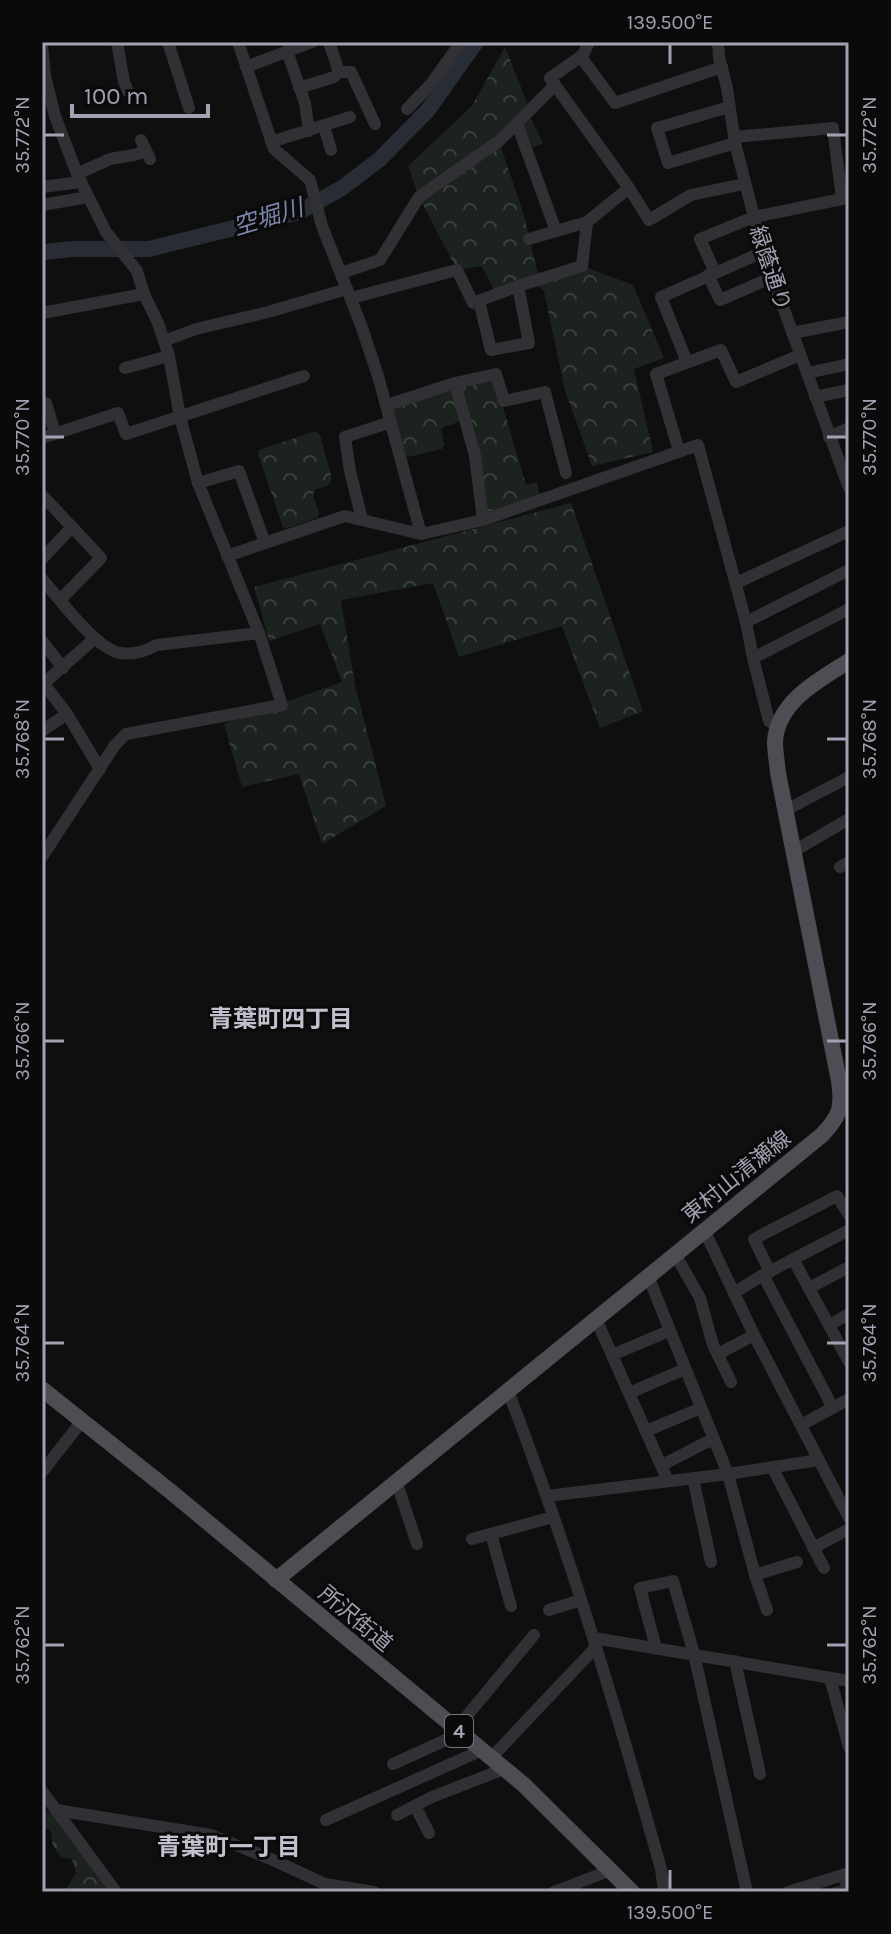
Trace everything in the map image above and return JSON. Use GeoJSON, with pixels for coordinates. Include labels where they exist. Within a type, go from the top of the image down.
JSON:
{"type":"FeatureCollection","features":[{"type":"Feature","properties":{"kind":"main road"},"geometry":{"type":"LineString","coordinates":[[778,727],[786,710],[800,694],[849,661]]}},
{"type":"Feature","properties":{"kind":"main road","name":"東村山清瀬線"},"geometry":{"type":"LineString","coordinates":[[276,1580],[833,1123],[845,1097],[776,755],[778,727]]}},
{"type":"Feature","properties":{"kind":"main road","name":"所沢街道"},"geometry":{"type":"LineString","coordinates":[[42,1389],[170,1491],[524,1785],[632,1892]]}},
{"type":"Feature","properties":{"kind":"street"},"geometry":{"type":"LineString","coordinates":[[117,42],[128,91]]}},
{"type":"Feature","properties":{"kind":"street"},"geometry":{"type":"LineString","coordinates":[[168,42],[189,108]]}},
{"type":"Feature","properties":{"kind":"street"},"geometry":{"type":"LineString","coordinates":[[238,42],[274,149],[310,180],[322,226],[349,293],[387,405],[421,534]]}},
{"type":"Feature","properties":{"kind":"street"},"geometry":{"type":"LineString","coordinates":[[246,67],[312,42]]}},
{"type":"Feature","properties":{"kind":"street"},"geometry":{"type":"LineString","coordinates":[[329,42],[339,72],[351,72],[375,124]]}},
{"type":"Feature","properties":{"kind":"street"},"geometry":{"type":"LineString","coordinates":[[407,109],[431,84],[461,42]]}},
{"type":"Feature","properties":{"kind":"street"},"geometry":{"type":"LineString","coordinates":[[589,42],[581,57],[550,78],[649,220],[691,195],[744,184]]}},
{"type":"Feature","properties":{"kind":"street","name":"緑蔭通り"},"geometry":{"type":"LineString","coordinates":[[718,42],[734,140],[763,252],[829,437],[848,480]]}},
{"type":"Feature","properties":{"kind":"street"},"geometry":{"type":"LineString","coordinates":[[42,44],[44,76],[55,116],[79,178],[106,232],[137,271],[158,323],[169,356],[180,417],[198,483],[259,633],[282,705],[126,734],[115,745],[42,857]]}},
{"type":"Feature","properties":{"kind":"street"},"geometry":{"type":"LineString","coordinates":[[287,51],[305,103],[309,131]]}},
{"type":"Feature","properties":{"kind":"street"},"geometry":{"type":"LineString","coordinates":[[581,57],[615,103],[722,67]]}},
{"type":"Feature","properties":{"kind":"street"},"geometry":{"type":"LineString","coordinates":[[299,88],[334,77]]}},
{"type":"Feature","properties":{"kind":"street"},"geometry":{"type":"LineString","coordinates":[[341,273],[380,260],[419,197],[499,141],[555,85]]}},
{"type":"Feature","properties":{"kind":"street"},"geometry":{"type":"LineString","coordinates":[[729,107],[657,128],[668,163],[734,140],[833,128],[842,199],[754,217],[700,239],[720,300],[773,277]]}},
{"type":"Feature","properties":{"kind":"street"},"geometry":{"type":"LineString","coordinates":[[271,142],[350,116]]}},
{"type":"Feature","properties":{"kind":"street"},"geometry":{"type":"LineString","coordinates":[[517,124],[556,231]]}},
{"type":"Feature","properties":{"kind":"street"},"geometry":{"type":"LineString","coordinates":[[324,126],[331,150]]}},
{"type":"Feature","properties":{"kind":"street"},"geometry":{"type":"LineString","coordinates":[[42,187],[79,178],[110,159],[146,150]]}},
{"type":"Feature","properties":{"kind":"street"},"geometry":{"type":"LineString","coordinates":[[529,239],[587,222],[629,188]]}},
{"type":"Feature","properties":{"kind":"street"},"geometry":{"type":"LineString","coordinates":[[42,205],[88,197]]}},
{"type":"Feature","properties":{"kind":"street"},"geometry":{"type":"LineString","coordinates":[[164,341],[196,329],[457,270],[473,303],[582,266],[587,222]]}},
{"type":"Feature","properties":{"kind":"street"},"geometry":{"type":"LineString","coordinates":[[687,362],[661,297],[763,252]]}},
{"type":"Feature","properties":{"kind":"street"},"geometry":{"type":"LineString","coordinates":[[479,301],[491,350],[529,343],[518,286]]}},
{"type":"Feature","properties":{"kind":"street"},"geometry":{"type":"LineString","coordinates":[[42,313],[144,294]]}},
{"type":"Feature","properties":{"kind":"street"},"geometry":{"type":"LineString","coordinates":[[792,333],[849,322]]}},
{"type":"Feature","properties":{"kind":"street"},"geometry":{"type":"LineString","coordinates":[[679,451],[656,374],[721,350],[736,382],[800,355]]}},
{"type":"Feature","properties":{"kind":"street"},"geometry":{"type":"LineString","coordinates":[[125,368],[169,356]]}},
{"type":"Feature","properties":{"kind":"street"},"geometry":{"type":"LineString","coordinates":[[807,373],[849,364]]}},
{"type":"Feature","properties":{"kind":"street"},"geometry":{"type":"LineString","coordinates":[[387,405],[455,383],[496,374],[504,401],[545,392],[566,473]]}},
{"type":"Feature","properties":{"kind":"street"},"geometry":{"type":"LineString","coordinates":[[42,438],[118,413],[126,434],[304,376]]}},
{"type":"Feature","properties":{"kind":"street"},"geometry":{"type":"LineString","coordinates":[[455,383],[475,456],[483,520]]}},
{"type":"Feature","properties":{"kind":"street"},"geometry":{"type":"LineString","coordinates":[[815,397],[849,390]]}},
{"type":"Feature","properties":{"kind":"street"},"geometry":{"type":"LineString","coordinates":[[46,403],[55,433]]}},
{"type":"Feature","properties":{"kind":"street"},"geometry":{"type":"LineString","coordinates":[[362,519],[345,437],[391,422]]}},
{"type":"Feature","properties":{"kind":"street"},"geometry":{"type":"LineString","coordinates":[[829,437],[849,428]]}},
{"type":"Feature","properties":{"kind":"street"},"geometry":{"type":"LineString","coordinates":[[227,556],[345,516],[421,534],[483,520],[698,445],[736,583],[769,721],[778,727]]}},
{"type":"Feature","properties":{"kind":"street"},"geometry":{"type":"LineString","coordinates":[[198,483],[239,471],[265,543]]}},
{"type":"Feature","properties":{"kind":"street"},"geometry":{"type":"LineString","coordinates":[[43,497],[101,558],[60,600]]}},
{"type":"Feature","properties":{"kind":"street"},"geometry":{"type":"LineString","coordinates":[[42,559],[72,527]]}},
{"type":"Feature","properties":{"kind":"street"},"geometry":{"type":"LineString","coordinates":[[736,583],[849,531]]}},
{"type":"Feature","properties":{"kind":"street"},"geometry":{"type":"LineString","coordinates":[[746,622],[849,570]]}},
{"type":"Feature","properties":{"kind":"street"},"geometry":{"type":"LineString","coordinates":[[42,579],[94,639],[118,653],[145,651],[157,645],[259,633]]}},
{"type":"Feature","properties":{"kind":"street"},"geometry":{"type":"LineString","coordinates":[[753,658],[849,609]]}},
{"type":"Feature","properties":{"kind":"street"},"geometry":{"type":"LineString","coordinates":[[94,639],[43,685],[67,714],[100,769]]}},
{"type":"Feature","properties":{"kind":"street"},"geometry":{"type":"LineString","coordinates":[[42,641],[63,668]]}},
{"type":"Feature","properties":{"kind":"street"},"geometry":{"type":"LineString","coordinates":[[42,731],[67,714]]}},
{"type":"Feature","properties":{"kind":"street"},"geometry":{"type":"LineString","coordinates":[[786,810],[849,777]]}},
{"type":"Feature","properties":{"kind":"street"},"geometry":{"type":"LineString","coordinates":[[794,851],[849,819]]}},
{"type":"Feature","properties":{"kind":"street"},"geometry":{"type":"LineString","coordinates":[[833,1408],[766,1273],[754,1239],[837,1196],[849,1215]]}},
{"type":"Feature","properties":{"kind":"street"},"geometry":{"type":"LineString","coordinates":[[704,1230],[754,1335],[849,1518]]}},
{"type":"Feature","properties":{"kind":"street"},"geometry":{"type":"LineString","coordinates":[[735,1292],[849,1230]]}},
{"type":"Feature","properties":{"kind":"street"},"geometry":{"type":"LineString","coordinates":[[675,1254],[700,1298],[713,1345],[731,1382]]}},
{"type":"Feature","properties":{"kind":"street"},"geometry":{"type":"LineString","coordinates":[[793,1259],[848,1359]]}},
{"type":"Feature","properties":{"kind":"street"},"geometry":{"type":"LineString","coordinates":[[809,1288],[849,1267]]}},
{"type":"Feature","properties":{"kind":"street"},"geometry":{"type":"LineString","coordinates":[[648,1276],[728,1474],[767,1610]]}},
{"type":"Feature","properties":{"kind":"street"},"geometry":{"type":"LineString","coordinates":[[829,1325],[849,1314]]}},
{"type":"Feature","properties":{"kind":"street"},"geometry":{"type":"LineString","coordinates":[[596,1319],[668,1481]]}},
{"type":"Feature","properties":{"kind":"street"},"geometry":{"type":"LineString","coordinates":[[612,1355],[669,1331]]}},
{"type":"Feature","properties":{"kind":"street"},"geometry":{"type":"LineString","coordinates":[[718,1354],[754,1335]]}},
{"type":"Feature","properties":{"kind":"street"},"geometry":{"type":"LineString","coordinates":[[629,1393],[685,1369]]}},
{"type":"Feature","properties":{"kind":"street"},"geometry":{"type":"LineString","coordinates":[[508,1391],[547,1496],[595,1643],[658,1856],[664,1892]]}},
{"type":"Feature","properties":{"kind":"street"},"geometry":{"type":"LineString","coordinates":[[801,1425],[849,1399]]}},
{"type":"Feature","properties":{"kind":"street"},"geometry":{"type":"LineString","coordinates":[[646,1431],[701,1408]]}},
{"type":"Feature","properties":{"kind":"street"},"geometry":{"type":"LineString","coordinates":[[42,1472],[82,1421]]}},
{"type":"Feature","properties":{"kind":"street"},"geometry":{"type":"LineString","coordinates":[[661,1465],[714,1439]]}},
{"type":"Feature","properties":{"kind":"street"},"geometry":{"type":"LineString","coordinates":[[547,1496],[819,1460]]}},
{"type":"Feature","properties":{"kind":"street"},"geometry":{"type":"LineString","coordinates":[[772,1467],[824,1568]]}},
{"type":"Feature","properties":{"kind":"street"},"geometry":{"type":"LineString","coordinates":[[693,1478],[711,1562]]}},
{"type":"Feature","properties":{"kind":"street"},"geometry":{"type":"LineString","coordinates":[[397,1483],[417,1544]]}},
{"type":"Feature","properties":{"kind":"street"},"geometry":{"type":"LineString","coordinates":[[472,1539],[553,1517]]}},
{"type":"Feature","properties":{"kind":"street"},"geometry":{"type":"LineString","coordinates":[[813,1548],[849,1529]]}},
{"type":"Feature","properties":{"kind":"street"},"geometry":{"type":"LineString","coordinates":[[491,1534],[511,1606]]}},
{"type":"Feature","properties":{"kind":"street"},"geometry":{"type":"LineString","coordinates":[[755,1575],[797,1562]]}},
{"type":"Feature","properties":{"kind":"street"},"geometry":{"type":"LineString","coordinates":[[656,1648],[640,1588],[673,1581],[694,1654],[747,1892]]}},
{"type":"Feature","properties":{"kind":"street"},"geometry":{"type":"LineString","coordinates":[[549,1610],[581,1600]]}},
{"type":"Feature","properties":{"kind":"street"},"geometry":{"type":"LineString","coordinates":[[393,1764],[459,1731],[534,1635]]}},
{"type":"Feature","properties":{"kind":"street"},"geometry":{"type":"LineString","coordinates":[[595,1643],[656,1648],[849,1681]]}},
{"type":"Feature","properties":{"kind":"street"},"geometry":{"type":"LineString","coordinates":[[397,1815],[493,1759],[595,1643]]}},
{"type":"Feature","properties":{"kind":"street"},"geometry":{"type":"LineString","coordinates":[[735,1661],[760,1774]]}},
{"type":"Feature","properties":{"kind":"street"},"geometry":{"type":"LineString","coordinates":[[830,1678],[849,1747]]}},
{"type":"Feature","properties":{"kind":"street"},"geometry":{"type":"LineString","coordinates":[[326,1820],[493,1759]]}},
{"type":"Feature","properties":{"kind":"street"},"geometry":{"type":"LineString","coordinates":[[42,1791],[116,1892]]}},
{"type":"Feature","properties":{"kind":"street"},"geometry":{"type":"LineString","coordinates":[[415,1806],[429,1833]]}},
{"type":"Feature","properties":{"kind":"street"},"geometry":{"type":"LineString","coordinates":[[56,1810],[211,1835],[325,1884],[374,1892]]}},
{"type":"Feature","properties":{"kind":"street"},"geometry":{"type":"LineString","coordinates":[[554,1892],[611,1870]]}},
{"type":"Feature","properties":{"kind":"street"},"geometry":{"type":"LineString","coordinates":[[788,1892],[846,1874],[849,1891]]}},
{"type":"Feature","properties":{"kind":"street"},"geometry":{"type":"LineString","coordinates":[[311,1892],[325,1884]]}},
{"type":"Feature","properties":{"kind":"green space"},"geometry":{"type":"Polygon","coordinates":[[[505,47],[530,110],[528,113],[543,143],[528,150],[516,124],[499,142],[523,212],[539,278],[582,266],[633,285],[664,358],[634,369],[653,452],[592,466],[565,390],[544,291],[532,281],[496,294],[482,266],[457,270],[419,197],[408,166],[472,106],[505,47]]]}},
{"type":"Feature","properties":{"kind":"green space"},"geometry":{"type":"Polygon","coordinates":[[[494,377],[526,485],[537,482],[540,497],[482,516],[459,386],[494,377]]]}},
{"type":"Feature","properties":{"kind":"green space"},"geometry":{"type":"Polygon","coordinates":[[[450,389],[455,392],[461,419],[441,429],[442,449],[408,457],[403,455],[392,413],[395,406],[450,389]]]}},
{"type":"Feature","properties":{"kind":"green space"},"geometry":{"type":"Polygon","coordinates":[[[316,431],[320,435],[332,479],[328,486],[316,489],[313,494],[319,514],[317,518],[283,527],[259,450],[316,431]]]}},
{"type":"Feature","properties":{"kind":"green space"},"geometry":{"type":"Polygon","coordinates":[[[571,503],[643,711],[600,728],[562,626],[459,657],[433,583],[341,600],[355,685],[386,806],[322,844],[299,774],[242,787],[224,724],[342,682],[320,624],[269,641],[254,587],[571,503]]]}},
{"type":"Feature","properties":{"kind":"green space"},"geometry":{"type":"Polygon","coordinates":[[[42,1809],[52,1814],[108,1892],[64,1892],[76,1873],[72,1859],[61,1857],[53,1846],[50,1829],[42,1829],[42,1809]]]}},
{"type":"Feature","properties":{"kind":"waterway","name":"空堀川"},"geometry":{"type":"LineString","coordinates":[[42,252],[149,249],[299,212],[342,188],[380,159],[428,110],[476,42]]}},
{"type":"Feature","properties":{"kind":"waterway"},"geometry":{"type":"LineString","coordinates":[[824,1892],[840,1887]]}},
{"type":"Feature","properties":{"kind":"district","name":"青葉町四丁目"},"geometry":{"type":"Point","coordinates":[281,1019]}},
{"type":"Feature","properties":{"kind":"district","name":"青葉町一丁目"},"geometry":{"type":"Point","coordinates":[229,1847]}}]}
